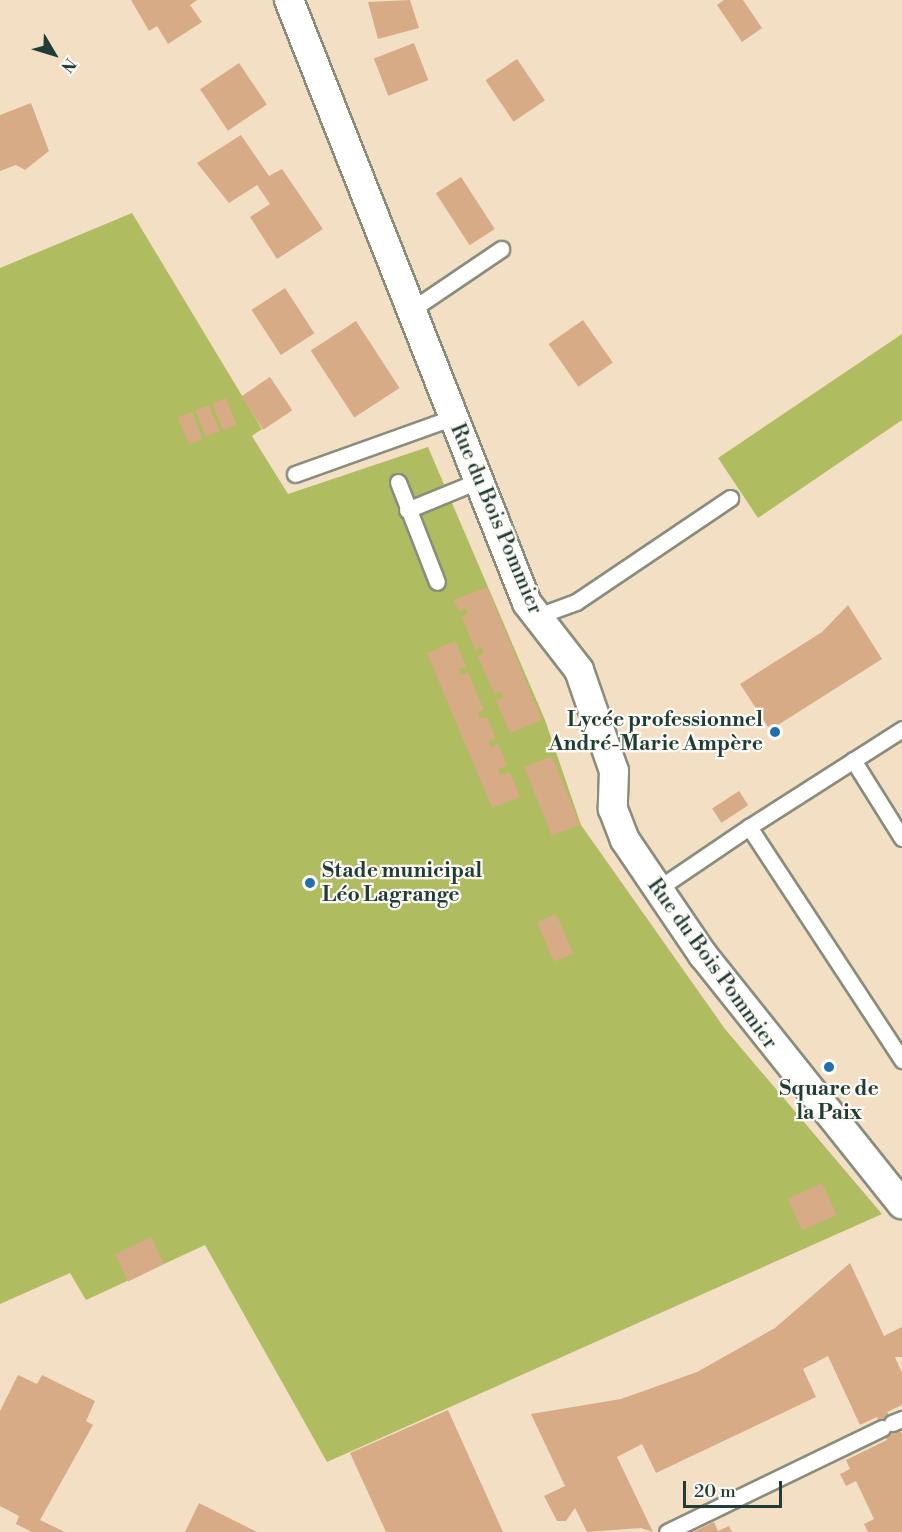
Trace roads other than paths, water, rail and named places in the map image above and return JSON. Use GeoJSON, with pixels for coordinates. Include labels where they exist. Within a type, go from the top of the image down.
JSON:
{"type":"FeatureCollection","features":[{"type":"Feature","properties":{"kind":"street","name":"Rue du Bois Pommier"},"geometry":{"type":"LineString","coordinates":[[289,0],[478,481],[535,617],[579,670],[614,771],[613,809],[656,890],[771,1046],[902,1204]]}},
{"type":"Feature","properties":{"kind":"lane"},"geometry":{"type":"LineString","coordinates":[[411,310],[501,249]]}},
{"type":"Feature","properties":{"kind":"lane"},"geometry":{"type":"LineString","coordinates":[[295,474],[454,417]]}},
{"type":"Feature","properties":{"kind":"lane"},"geometry":{"type":"LineString","coordinates":[[407,510],[478,481]]}},
{"type":"Feature","properties":{"kind":"lane"},"geometry":{"type":"LineString","coordinates":[[398,482],[437,582]]}},
{"type":"Feature","properties":{"kind":"lane"},"geometry":{"type":"LineString","coordinates":[[535,617],[576,602],[730,498]]}},
{"type":"Feature","properties":{"kind":"lane"},"geometry":{"type":"LineString","coordinates":[[656,890],[748,827],[902,729]]}},
{"type":"Feature","properties":{"kind":"lane"},"geometry":{"type":"LineString","coordinates":[[853,760],[902,838]]}},
{"type":"Feature","properties":{"kind":"lane"},"geometry":{"type":"LineString","coordinates":[[748,827],[902,1060]]}},
{"type":"Feature","properties":{"kind":"lane"},"geometry":{"type":"LineString","coordinates":[[667,1532],[892,1423]]}},
{"type":"Feature","properties":{"kind":"place","name":"Lycée professionnel André-Marie Ampère"},"geometry":{"type":"Point","coordinates":[775,732]}},
{"type":"Feature","properties":{"kind":"place","name":"Stade municipal Léo Lagrange"},"geometry":{"type":"Point","coordinates":[310,883]}},
{"type":"Feature","properties":{"kind":"place","name":"Square de la Paix"},"geometry":{"type":"Point","coordinates":[829,1067]}}]}
